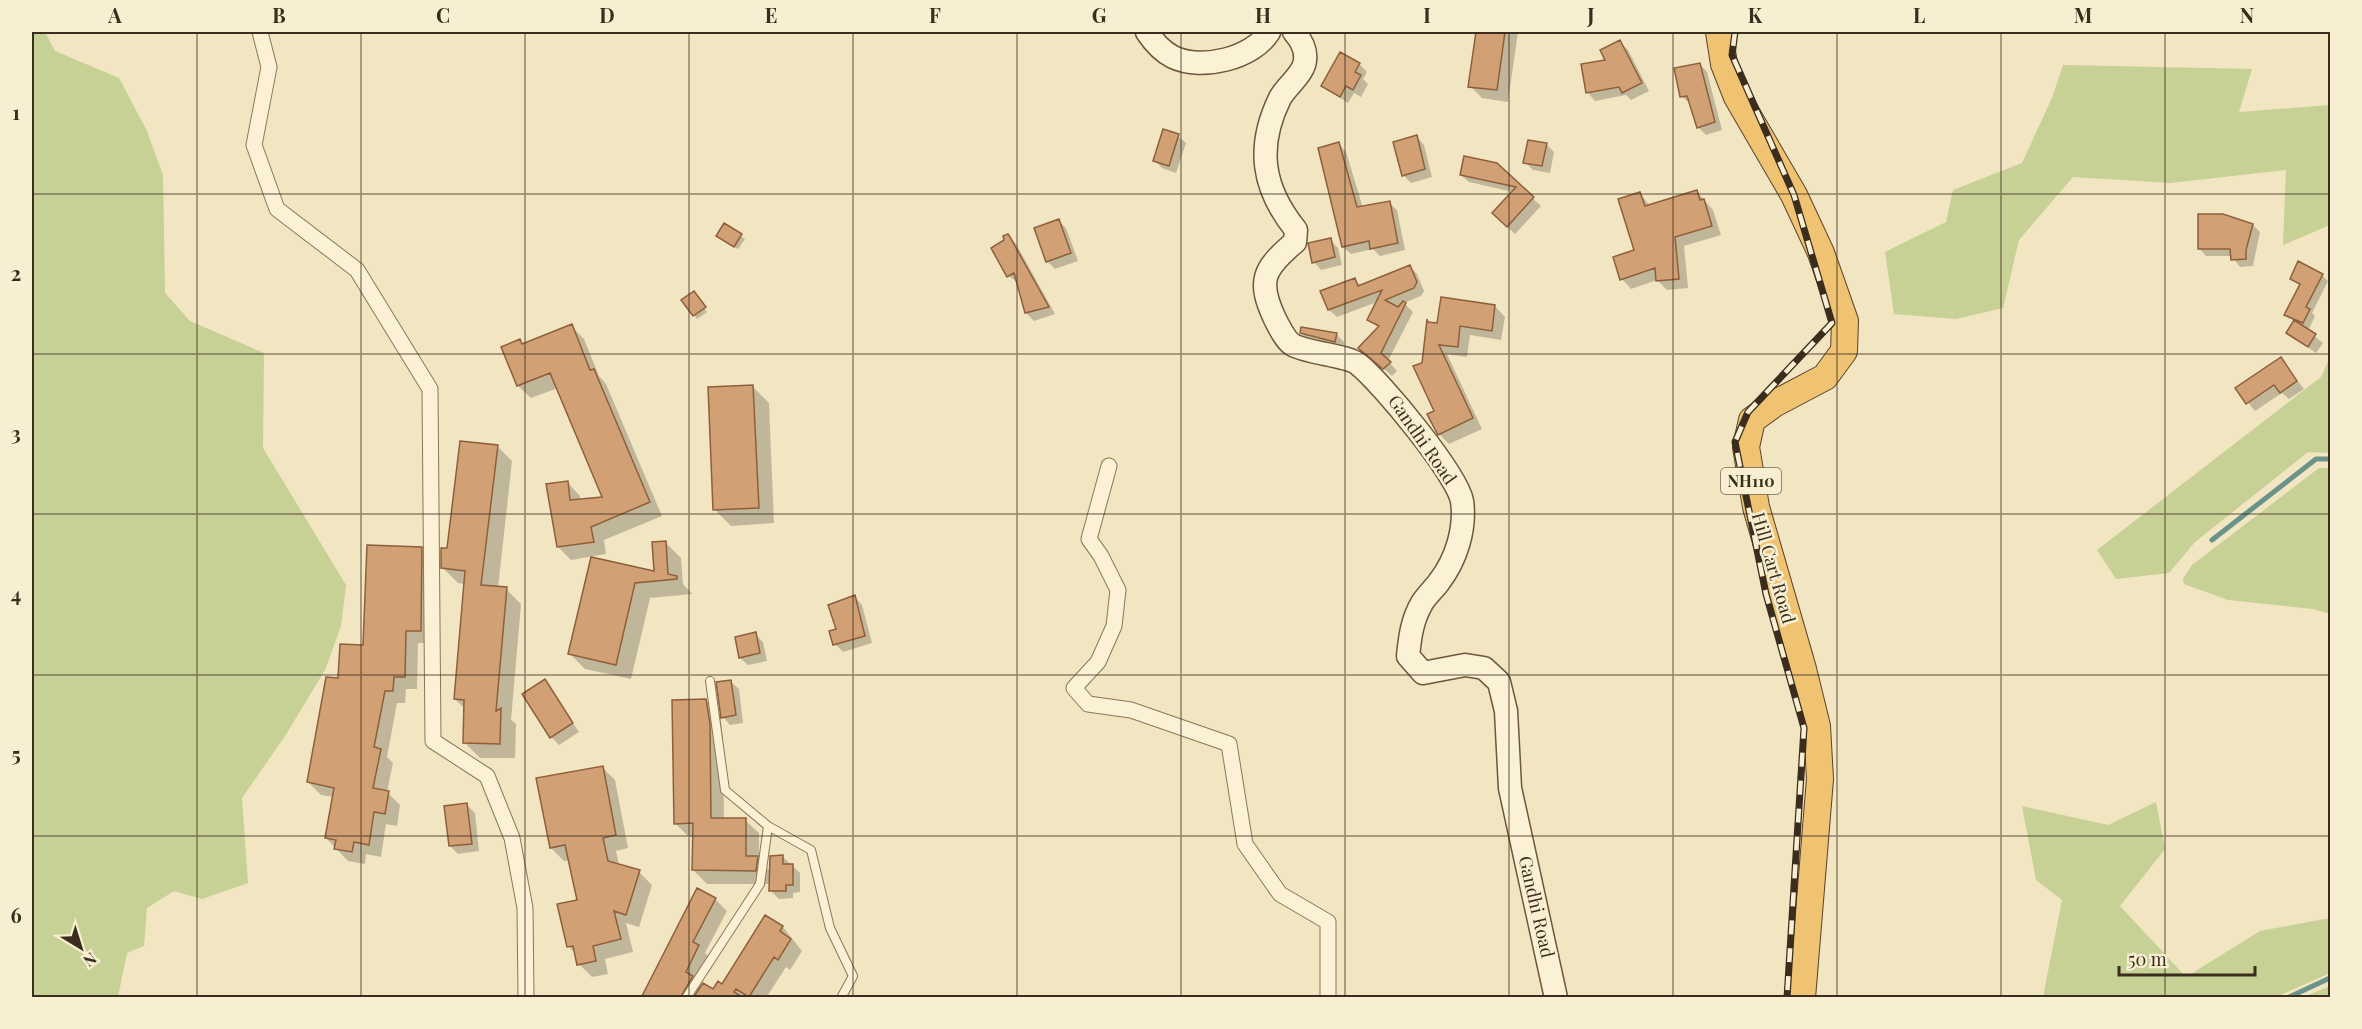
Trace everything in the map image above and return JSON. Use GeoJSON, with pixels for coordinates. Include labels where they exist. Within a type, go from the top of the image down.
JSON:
{"type":"FeatureCollection","features":[{"type":"Feature","properties":{"kind":"highway","name":"Hill Cart Road"},"geometry":{"type":"LineString","coordinates":[[1719,32],[1724,64],[1737,97],[1794,195],[1821,253],[1845,321],[1844,351],[1825,377],[1774,404],[1752,420],[1746,447],[1756,507],[1803,669],[1816,726],[1820,779],[1802,998]]}},
{"type":"Feature","properties":{"kind":"main road"},"geometry":{"type":"LineString","coordinates":[[1147,32],[1153,41],[1173,57],[1205,64],[1237,55],[1263,42],[1269,32]]}},
{"type":"Feature","properties":{"kind":"main road","name":"Gandhi Road"},"geometry":{"type":"LineString","coordinates":[[1294,32],[1304,44],[1304,65],[1281,97],[1266,133],[1265,175],[1280,210],[1296,230],[1295,242],[1279,256],[1267,273],[1264,294],[1276,322],[1290,344],[1315,354],[1356,362],[1387,391],[1447,474],[1462,500],[1455,561],[1422,603],[1410,631],[1408,656],[1423,673],[1465,665],[1484,668],[1499,682],[1506,711],[1509,788],[1556,998]]}},
{"type":"Feature","properties":{"kind":"street"},"geometry":{"type":"LineString","coordinates":[[260,32],[269,67],[254,145],[277,209],[357,270],[429,389],[433,741],[487,776],[512,838],[525,908],[526,998]]}},
{"type":"Feature","properties":{"kind":"street"},"geometry":{"type":"LineString","coordinates":[[1109,466],[1089,540],[1101,556],[1118,590],[1114,626],[1098,662],[1074,688],[1088,704],[1131,710],[1229,744],[1245,844],[1280,894],[1328,922],[1328,998]]}},
{"type":"Feature","properties":{"kind":"lane"},"geometry":{"type":"LineString","coordinates":[[710,681],[725,790],[768,826],[811,850],[830,928],[853,976],[841,998]]}},
{"type":"Feature","properties":{"kind":"lane"},"geometry":{"type":"LineString","coordinates":[[686,998],[760,884],[768,826]]}},
{"type":"Feature","properties":{"kind":"green space"},"geometry":{"type":"Polygon","coordinates":[[[32,32],[45,32],[55,51],[119,78],[147,131],[163,175],[165,293],[190,321],[264,353],[263,448],[346,585],[341,626],[325,670],[285,736],[242,798],[248,883],[202,899],[174,891],[147,908],[144,946],[127,953],[118,997],[32,997],[32,32]]]}},
{"type":"Feature","properties":{"kind":"green space"},"geometry":{"type":"Polygon","coordinates":[[[2063,65],[2252,69],[2239,112],[2330,105],[2330,225],[2283,245],[2286,170],[2170,183],[2073,177],[2019,240],[2003,308],[1956,319],[1894,314],[1885,252],[1946,222],[1953,190],[2022,163],[2052,98],[2063,65]]]}},
{"type":"Feature","properties":{"kind":"green space"},"geometry":{"type":"Polygon","coordinates":[[[2330,357],[2330,453],[2308,452],[2195,542],[2169,573],[2116,579],[2097,550],[2321,377],[2330,357]]]}},
{"type":"Feature","properties":{"kind":"green space"},"geometry":{"type":"Polygon","coordinates":[[[2319,468],[2330,468],[2330,614],[2313,609],[2228,600],[2184,584],[2183,579],[2192,565],[2319,468]]]}},
{"type":"Feature","properties":{"kind":"green space"},"geometry":{"type":"Polygon","coordinates":[[[2156,802],[2165,849],[2120,906],[2186,977],[2260,931],[2330,918],[2330,973],[2276,997],[2043,997],[2062,900],[2036,880],[2022,806],[2108,825],[2156,802]]]}},
{"type":"Feature","properties":{"kind":"green space"},"geometry":{"type":"Polygon","coordinates":[[[2330,986],[2330,997],[2304,997],[2330,986]]]}},
{"type":"Feature","properties":{"kind":"building"},"geometry":{"type":"Polygon","coordinates":[[[1476,32],[1505,32],[1497,90],[1468,87],[1476,32]]]}},
{"type":"Feature","properties":{"kind":"building"},"geometry":{"type":"Polygon","coordinates":[[[1620,40],[1642,83],[1622,93],[1619,87],[1586,93],[1581,64],[1605,60],[1600,50],[1620,40]]]}},
{"type":"Feature","properties":{"kind":"building"},"geometry":{"type":"Polygon","coordinates":[[[1340,52],[1360,63],[1355,72],[1361,75],[1353,90],[1346,86],[1340,97],[1321,86],[1340,52]]]}},
{"type":"Feature","properties":{"kind":"building"},"geometry":{"type":"Polygon","coordinates":[[[1700,63],[1715,122],[1697,128],[1687,96],[1680,97],[1674,68],[1700,63]]]}},
{"type":"Feature","properties":{"kind":"building"},"geometry":{"type":"Polygon","coordinates":[[[1163,129],[1179,134],[1169,166],[1153,161],[1163,129]]]}},
{"type":"Feature","properties":{"kind":"building"},"geometry":{"type":"Polygon","coordinates":[[[1417,135],[1425,169],[1402,176],[1393,142],[1417,135]]]}},
{"type":"Feature","properties":{"kind":"building"},"geometry":{"type":"Polygon","coordinates":[[[1528,140],[1547,143],[1542,166],[1523,163],[1528,140]]]}},
{"type":"Feature","properties":{"kind":"building"},"geometry":{"type":"Polygon","coordinates":[[[1339,142],[1357,207],[1390,201],[1398,243],[1370,249],[1369,241],[1342,247],[1318,148],[1339,142]]]}},
{"type":"Feature","properties":{"kind":"building"},"geometry":{"type":"Polygon","coordinates":[[[1464,156],[1497,163],[1534,197],[1507,227],[1492,213],[1516,187],[1460,175],[1464,156]]]}},
{"type":"Feature","properties":{"kind":"building"},"geometry":{"type":"Polygon","coordinates":[[[1697,190],[1700,200],[1704,199],[1712,226],[1675,237],[1679,279],[1656,281],[1655,268],[1620,280],[1613,257],[1634,250],[1618,199],[1640,192],[1645,206],[1697,190]]]}},
{"type":"Feature","properties":{"kind":"building"},"geometry":{"type":"Polygon","coordinates":[[[2198,214],[2223,214],[2253,224],[2246,259],[2231,260],[2230,249],[2198,249],[2198,214]]]}},
{"type":"Feature","properties":{"kind":"building"},"geometry":{"type":"Polygon","coordinates":[[[1059,219],[1071,253],[1046,262],[1034,228],[1059,219]]]}},
{"type":"Feature","properties":{"kind":"building"},"geometry":{"type":"Polygon","coordinates":[[[724,223],[742,234],[734,247],[716,236],[724,223]]]}},
{"type":"Feature","properties":{"kind":"building"},"geometry":{"type":"Polygon","coordinates":[[[1008,234],[1049,307],[1025,313],[1014,273],[1007,277],[991,248],[1004,240],[1003,236],[1008,234]]]}},
{"type":"Feature","properties":{"kind":"building"},"geometry":{"type":"Polygon","coordinates":[[[1331,238],[1335,257],[1312,263],[1308,243],[1331,238]]]}},
{"type":"Feature","properties":{"kind":"building"},"geometry":{"type":"Polygon","coordinates":[[[2298,261],[2323,274],[2306,307],[2310,309],[2303,323],[2284,315],[2300,284],[2290,279],[2298,261]]]}},
{"type":"Feature","properties":{"kind":"building"},"geometry":{"type":"Polygon","coordinates":[[[1410,265],[1417,282],[1414,288],[1385,300],[1398,307],[1403,301],[1406,303],[1381,353],[1391,362],[1383,369],[1358,348],[1379,326],[1367,320],[1382,290],[1328,310],[1320,291],[1355,278],[1358,286],[1410,265]]]}},
{"type":"Feature","properties":{"kind":"building"},"geometry":{"type":"Polygon","coordinates":[[[694,291],[706,307],[693,316],[681,300],[694,291]]]}},
{"type":"Feature","properties":{"kind":"building"},"geometry":{"type":"Polygon","coordinates":[[[1441,297],[1495,305],[1492,331],[1460,326],[1458,347],[1439,345],[1473,418],[1438,435],[1427,414],[1434,411],[1413,366],[1422,363],[1427,319],[1428,322],[1437,323],[1441,297]]]}},
{"type":"Feature","properties":{"kind":"building"},"geometry":{"type":"Polygon","coordinates":[[[2294,320],[2316,334],[2308,347],[2286,333],[2294,320]]]}},
{"type":"Feature","properties":{"kind":"building"},"geometry":{"type":"Polygon","coordinates":[[[572,324],[590,370],[594,369],[650,502],[591,527],[594,542],[557,547],[546,484],[568,481],[570,500],[602,497],[550,373],[517,386],[501,347],[520,339],[522,344],[572,324]]]}},
{"type":"Feature","properties":{"kind":"building"},"geometry":{"type":"Polygon","coordinates":[[[1301,327],[1337,333],[1335,342],[1300,333],[1301,327]]]}},
{"type":"Feature","properties":{"kind":"building"},"geometry":{"type":"Polygon","coordinates":[[[2281,357],[2297,381],[2280,393],[2274,385],[2246,404],[2235,388],[2281,357]]]}},
{"type":"Feature","properties":{"kind":"building"},"geometry":{"type":"Polygon","coordinates":[[[753,385],[759,508],[713,510],[708,387],[753,385]]]}},
{"type":"Feature","properties":{"kind":"building"},"geometry":{"type":"Polygon","coordinates":[[[460,441],[498,445],[481,585],[507,587],[496,711],[501,708],[500,744],[463,743],[464,700],[454,699],[465,571],[441,568],[441,548],[447,548],[460,441]]]}},
{"type":"Feature","properties":{"kind":"building"},"geometry":{"type":"Polygon","coordinates":[[[666,541],[668,574],[677,576],[677,579],[635,583],[616,665],[568,654],[591,557],[654,571],[652,542],[666,541]]]}},
{"type":"Feature","properties":{"kind":"building"},"geometry":{"type":"Polygon","coordinates":[[[367,545],[422,547],[421,631],[406,631],[405,677],[394,677],[393,691],[385,691],[374,747],[381,749],[373,788],[389,791],[385,814],[374,812],[369,845],[354,842],[352,852],[334,849],[336,840],[325,838],[334,788],[307,782],[326,677],[338,678],[340,644],[363,645],[367,545]]]}},
{"type":"Feature","properties":{"kind":"building"},"geometry":{"type":"Polygon","coordinates":[[[855,595],[865,636],[833,645],[829,631],[836,629],[828,605],[855,595]]]}},
{"type":"Feature","properties":{"kind":"building"},"geometry":{"type":"Polygon","coordinates":[[[756,632],[760,653],[739,658],[735,637],[756,632]]]}},
{"type":"Feature","properties":{"kind":"building"},"geometry":{"type":"Polygon","coordinates":[[[545,679],[573,723],[550,738],[522,694],[545,679]]]}},
{"type":"Feature","properties":{"kind":"building"},"geometry":{"type":"Polygon","coordinates":[[[731,680],[736,715],[721,718],[716,682],[731,680]]]}},
{"type":"Feature","properties":{"kind":"building"},"geometry":{"type":"Polygon","coordinates":[[[706,699],[710,724],[711,818],[746,818],[746,856],[758,856],[756,871],[692,870],[693,823],[674,824],[672,700],[706,699]]]}},
{"type":"Feature","properties":{"kind":"building"},"geometry":{"type":"Polygon","coordinates":[[[603,766],[616,835],[603,838],[608,861],[640,870],[626,915],[614,911],[621,939],[593,946],[596,961],[577,965],[573,946],[567,947],[557,904],[577,900],[565,845],[550,848],[536,778],[603,766]]]}},
{"type":"Feature","properties":{"kind":"building"},"geometry":{"type":"Polygon","coordinates":[[[467,803],[472,844],[449,846],[444,806],[467,803]]]}},
{"type":"Feature","properties":{"kind":"building"},"geometry":{"type":"Polygon","coordinates":[[[783,855],[783,864],[793,864],[793,885],[786,885],[786,891],[769,891],[770,856],[783,855]]]}},
{"type":"Feature","properties":{"kind":"building"},"geometry":{"type":"Polygon","coordinates":[[[697,888],[716,898],[693,942],[699,945],[686,972],[693,976],[680,998],[641,998],[697,888]]]}},
{"type":"Feature","properties":{"kind":"building"},"geometry":{"type":"Polygon","coordinates":[[[765,915],[783,926],[780,931],[791,939],[778,960],[774,957],[749,997],[736,989],[734,992],[744,998],[693,998],[703,983],[713,989],[718,981],[722,984],[765,915]]]}},
{"type":"Feature","properties":{"kind":"waterway"},"geometry":{"type":"LineString","coordinates":[[2212,540],[2316,459],[2330,459]]}},
{"type":"Feature","properties":{"kind":"waterway"},"geometry":{"type":"LineString","coordinates":[[2287,998],[2330,978]]}},
{"type":"Feature","properties":{"kind":"railway"},"geometry":{"type":"LineString","coordinates":[[1735,32],[1732,55],[1794,195],[1832,323],[1748,412],[1735,442],[1766,594],[1804,728],[1787,998]]}}]}
